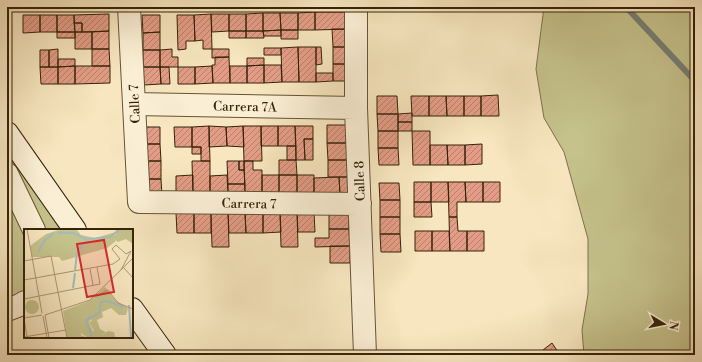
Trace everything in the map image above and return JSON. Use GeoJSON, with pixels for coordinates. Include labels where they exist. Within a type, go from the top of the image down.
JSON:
{"type":"FeatureCollection","features":[{"type":"Feature","properties":{"kind":"street","name":"Calle 7"},"geometry":{"type":"LineString","coordinates":[[128,7],[139,202]]}},
{"type":"Feature","properties":{"kind":"street","name":"Calle 8"},"geometry":{"type":"LineString","coordinates":[[356,7],[356,108],[366,354]]}},
{"type":"Feature","properties":{"kind":"street","name":"Carrera 7A"},"geometry":{"type":"LineString","coordinates":[[134,104],[356,108]]}},
{"type":"Feature","properties":{"kind":"street"},"geometry":{"type":"LineString","coordinates":[[7,133],[74,229]]}},
{"type":"Feature","properties":{"kind":"street"},"geometry":{"type":"LineString","coordinates":[[7,174],[34,229]]}},
{"type":"Feature","properties":{"kind":"street","name":"Carrera 7"},"geometry":{"type":"LineString","coordinates":[[139,202],[360,204]]}},
{"type":"Feature","properties":{"kind":"street"},"geometry":{"type":"LineString","coordinates":[[7,310],[20,306],[24,303]]}},
{"type":"Feature","properties":{"kind":"street"},"geometry":{"type":"LineString","coordinates":[[133,310],[165,355]]}},
{"type":"Feature","properties":{"kind":"shaded area"},"geometry":{"type":"Polygon","coordinates":[[[544,7],[695,7],[695,355],[584,355],[582,330],[588,294],[588,239],[564,152],[544,118],[536,69],[544,7]]]}},
{"type":"Feature","properties":{"kind":"shaded area"},"geometry":{"type":"Polygon","coordinates":[[[7,140],[64,229],[24,229],[24,303],[7,313],[7,140]]]}},
{"type":"Feature","properties":{"kind":"building"},"geometry":{"type":"Polygon","coordinates":[[[315,12],[349,12],[350,29],[315,30],[315,12]]]}},
{"type":"Feature","properties":{"kind":"building"},"geometry":{"type":"Polygon","coordinates":[[[315,12],[315,30],[298,30],[298,13],[315,12]]]}},
{"type":"Feature","properties":{"kind":"building"},"geometry":{"type":"Polygon","coordinates":[[[263,13],[280,13],[281,30],[263,31],[263,13]]]}},
{"type":"Feature","properties":{"kind":"building"},"geometry":{"type":"Polygon","coordinates":[[[263,13],[263,31],[246,31],[246,14],[263,13]]]}},
{"type":"Feature","properties":{"kind":"building"},"geometry":{"type":"Polygon","coordinates":[[[280,13],[298,13],[298,30],[281,30],[280,13]]]}},
{"type":"Feature","properties":{"kind":"building"},"geometry":{"type":"Polygon","coordinates":[[[109,14],[109,31],[82,32],[82,23],[74,23],[74,15],[109,14]]]}},
{"type":"Feature","properties":{"kind":"building"},"geometry":{"type":"Polygon","coordinates":[[[211,14],[229,14],[229,31],[212,32],[211,14]]]}},
{"type":"Feature","properties":{"kind":"building"},"geometry":{"type":"Polygon","coordinates":[[[211,14],[212,49],[203,49],[203,40],[195,41],[194,15],[211,14]]]}},
{"type":"Feature","properties":{"kind":"building"},"geometry":{"type":"Polygon","coordinates":[[[229,14],[246,14],[246,31],[229,31],[229,14]]]}},
{"type":"Feature","properties":{"kind":"building"},"geometry":{"type":"Polygon","coordinates":[[[23,15],[40,15],[40,32],[23,33],[23,15]]]}},
{"type":"Feature","properties":{"kind":"building"},"geometry":{"type":"Polygon","coordinates":[[[40,15],[57,15],[57,32],[40,32],[40,15]]]}},
{"type":"Feature","properties":{"kind":"building"},"geometry":{"type":"Polygon","coordinates":[[[57,15],[74,15],[75,32],[57,32],[57,15]]]}},
{"type":"Feature","properties":{"kind":"building"},"geometry":{"type":"Polygon","coordinates":[[[142,15],[160,15],[160,32],[143,33],[142,15]]]}},
{"type":"Feature","properties":{"kind":"building"},"geometry":{"type":"Polygon","coordinates":[[[177,15],[194,15],[195,41],[186,41],[186,49],[178,50],[177,15]]]}},
{"type":"Feature","properties":{"kind":"building"},"geometry":{"type":"Polygon","coordinates":[[[74,23],[82,23],[82,32],[75,32],[74,23]]]}},
{"type":"Feature","properties":{"kind":"building"},"geometry":{"type":"Polygon","coordinates":[[[332,29],[350,29],[350,47],[333,47],[332,29]]]}},
{"type":"Feature","properties":{"kind":"building"},"geometry":{"type":"Polygon","coordinates":[[[281,30],[298,30],[298,39],[281,39],[281,30]]]}},
{"type":"Feature","properties":{"kind":"building"},"geometry":{"type":"Polygon","coordinates":[[[281,30],[281,36],[264,36],[263,31],[281,30]]]}},
{"type":"Feature","properties":{"kind":"building"},"geometry":{"type":"Polygon","coordinates":[[[109,31],[109,49],[92,49],[92,32],[109,31]]]}},
{"type":"Feature","properties":{"kind":"building"},"geometry":{"type":"Polygon","coordinates":[[[229,31],[246,31],[246,38],[229,38],[229,31]]]}},
{"type":"Feature","properties":{"kind":"building"},"geometry":{"type":"Polygon","coordinates":[[[246,31],[263,31],[264,38],[246,38],[246,31]]]}},
{"type":"Feature","properties":{"kind":"building"},"geometry":{"type":"Polygon","coordinates":[[[57,32],[75,32],[75,38],[57,38],[57,32]]]}},
{"type":"Feature","properties":{"kind":"building"},"geometry":{"type":"Polygon","coordinates":[[[75,32],[92,32],[92,49],[75,49],[75,32]]]}},
{"type":"Feature","properties":{"kind":"building"},"geometry":{"type":"Polygon","coordinates":[[[160,32],[160,50],[143,50],[143,33],[160,32]]]}},
{"type":"Feature","properties":{"kind":"building"},"geometry":{"type":"Polygon","coordinates":[[[298,47],[299,82],[282,82],[281,48],[298,47]]]}},
{"type":"Feature","properties":{"kind":"building"},"geometry":{"type":"Polygon","coordinates":[[[298,47],[316,47],[316,82],[299,82],[298,47]]]}},
{"type":"Feature","properties":{"kind":"building"},"geometry":{"type":"Polygon","coordinates":[[[316,47],[321,47],[322,64],[316,65],[316,47]]]}},
{"type":"Feature","properties":{"kind":"building"},"geometry":{"type":"Polygon","coordinates":[[[333,47],[350,47],[350,64],[333,64],[333,47]]]}},
{"type":"Feature","properties":{"kind":"building"},"geometry":{"type":"Polygon","coordinates":[[[264,48],[281,48],[281,55],[264,55],[264,48]]]}},
{"type":"Feature","properties":{"kind":"building"},"geometry":{"type":"Polygon","coordinates":[[[58,49],[58,67],[49,67],[49,50],[58,49]]]}},
{"type":"Feature","properties":{"kind":"building"},"geometry":{"type":"Polygon","coordinates":[[[92,49],[109,49],[110,66],[92,66],[92,49]]]}},
{"type":"Feature","properties":{"kind":"building"},"geometry":{"type":"Polygon","coordinates":[[[172,49],[172,57],[178,57],[178,67],[160,67],[160,50],[172,49]]]}},
{"type":"Feature","properties":{"kind":"building"},"geometry":{"type":"Polygon","coordinates":[[[212,49],[229,49],[229,57],[212,58],[212,49]]]}},
{"type":"Feature","properties":{"kind":"building"},"geometry":{"type":"Polygon","coordinates":[[[40,50],[49,50],[49,67],[40,67],[40,50]]]}},
{"type":"Feature","properties":{"kind":"building"},"geometry":{"type":"Polygon","coordinates":[[[143,50],[160,50],[160,67],[143,67],[143,50]]]}},
{"type":"Feature","properties":{"kind":"building"},"geometry":{"type":"Polygon","coordinates":[[[215,57],[229,57],[230,83],[213,83],[212,65],[215,65],[215,57]]]}},
{"type":"Feature","properties":{"kind":"building"},"geometry":{"type":"Polygon","coordinates":[[[247,58],[264,58],[264,65],[247,66],[247,58]]]}},
{"type":"Feature","properties":{"kind":"building"},"geometry":{"type":"Polygon","coordinates":[[[58,59],[75,59],[75,66],[58,67],[58,59]]]}},
{"type":"Feature","properties":{"kind":"building"},"geometry":{"type":"Polygon","coordinates":[[[333,64],[350,64],[351,81],[333,81],[333,64]]]}},
{"type":"Feature","properties":{"kind":"building"},"geometry":{"type":"Polygon","coordinates":[[[264,65],[264,83],[247,83],[247,66],[264,65]]]}},
{"type":"Feature","properties":{"kind":"building"},"geometry":{"type":"Polygon","coordinates":[[[264,65],[281,65],[282,82],[264,83],[264,65]]]}},
{"type":"Feature","properties":{"kind":"building"},"geometry":{"type":"Polygon","coordinates":[[[75,66],[110,66],[110,83],[75,84],[75,66]]]}},
{"type":"Feature","properties":{"kind":"building"},"geometry":{"type":"Polygon","coordinates":[[[75,66],[75,84],[58,84],[58,67],[75,66]]]}},
{"type":"Feature","properties":{"kind":"building"},"geometry":{"type":"Polygon","coordinates":[[[212,66],[213,83],[195,84],[195,67],[212,66]]]}},
{"type":"Feature","properties":{"kind":"building"},"geometry":{"type":"Polygon","coordinates":[[[230,66],[247,66],[247,83],[230,83],[230,66]]]}},
{"type":"Feature","properties":{"kind":"building"},"geometry":{"type":"Polygon","coordinates":[[[40,67],[58,67],[58,84],[41,84],[40,67]]]}},
{"type":"Feature","properties":{"kind":"building"},"geometry":{"type":"Polygon","coordinates":[[[143,67],[160,67],[161,84],[144,85],[143,67]]]}},
{"type":"Feature","properties":{"kind":"building"},"geometry":{"type":"Polygon","coordinates":[[[160,67],[169,67],[170,84],[161,84],[160,67]]]}},
{"type":"Feature","properties":{"kind":"building"},"geometry":{"type":"Polygon","coordinates":[[[178,67],[195,67],[195,84],[178,84],[178,67]]]}},
{"type":"Feature","properties":{"kind":"building"},"geometry":{"type":"Polygon","coordinates":[[[316,73],[333,73],[333,81],[316,82],[316,73]]]}},
{"type":"Feature","properties":{"kind":"building"},"geometry":{"type":"Polygon","coordinates":[[[498,95],[499,116],[481,116],[481,96],[498,95]]]}},
{"type":"Feature","properties":{"kind":"building"},"geometry":{"type":"Polygon","coordinates":[[[377,96],[397,96],[398,114],[377,114],[377,96]]]}},
{"type":"Feature","properties":{"kind":"building"},"geometry":{"type":"Polygon","coordinates":[[[411,96],[429,96],[429,116],[412,116],[411,96]]]}},
{"type":"Feature","properties":{"kind":"building"},"geometry":{"type":"Polygon","coordinates":[[[429,96],[446,96],[447,116],[429,116],[429,96]]]}},
{"type":"Feature","properties":{"kind":"building"},"geometry":{"type":"Polygon","coordinates":[[[446,96],[464,96],[464,116],[447,116],[446,96]]]}},
{"type":"Feature","properties":{"kind":"building"},"geometry":{"type":"Polygon","coordinates":[[[464,96],[481,96],[481,116],[464,116],[464,96]]]}},
{"type":"Feature","properties":{"kind":"building"},"geometry":{"type":"Polygon","coordinates":[[[412,113],[412,122],[398,122],[398,114],[412,113]]]}},
{"type":"Feature","properties":{"kind":"building"},"geometry":{"type":"Polygon","coordinates":[[[377,114],[398,114],[398,131],[378,131],[377,114]]]}},
{"type":"Feature","properties":{"kind":"building"},"geometry":{"type":"Polygon","coordinates":[[[398,122],[412,122],[412,131],[398,131],[398,122]]]}},
{"type":"Feature","properties":{"kind":"building"},"geometry":{"type":"Polygon","coordinates":[[[327,125],[347,125],[347,143],[327,143],[327,125]]]}},
{"type":"Feature","properties":{"kind":"building"},"geometry":{"type":"Polygon","coordinates":[[[209,126],[226,127],[227,146],[209,147],[209,126]]]}},
{"type":"Feature","properties":{"kind":"building"},"geometry":{"type":"Polygon","coordinates":[[[209,126],[210,161],[201,161],[201,147],[192,147],[192,127],[209,126]]]}},
{"type":"Feature","properties":{"kind":"building"},"geometry":{"type":"Polygon","coordinates":[[[243,126],[261,126],[262,161],[244,161],[243,126]]]}},
{"type":"Feature","properties":{"kind":"building"},"geometry":{"type":"Polygon","coordinates":[[[243,126],[244,147],[227,146],[226,127],[243,126]]]}},
{"type":"Feature","properties":{"kind":"building"},"geometry":{"type":"Polygon","coordinates":[[[261,126],[278,126],[278,146],[261,146],[261,126]]]}},
{"type":"Feature","properties":{"kind":"building"},"geometry":{"type":"Polygon","coordinates":[[[278,126],[295,126],[296,146],[278,146],[278,126]]]}},
{"type":"Feature","properties":{"kind":"building"},"geometry":{"type":"Polygon","coordinates":[[[295,126],[313,126],[313,139],[304,139],[305,160],[296,160],[295,126]]]}},
{"type":"Feature","properties":{"kind":"building"},"geometry":{"type":"Polygon","coordinates":[[[140,127],[160,127],[160,144],[140,144],[140,127]]]}},
{"type":"Feature","properties":{"kind":"building"},"geometry":{"type":"Polygon","coordinates":[[[174,127],[192,127],[192,147],[175,147],[174,127]]]}},
{"type":"Feature","properties":{"kind":"building"},"geometry":{"type":"Polygon","coordinates":[[[378,131],[398,131],[398,148],[378,148],[378,131]]]}},
{"type":"Feature","properties":{"kind":"building"},"geometry":{"type":"Polygon","coordinates":[[[412,131],[430,131],[430,165],[413,165],[412,131]]]}},
{"type":"Feature","properties":{"kind":"building"},"geometry":{"type":"Polygon","coordinates":[[[304,139],[313,139],[313,160],[305,160],[304,139]]]}},
{"type":"Feature","properties":{"kind":"building"},"geometry":{"type":"Polygon","coordinates":[[[327,143],[347,143],[348,160],[328,160],[327,143]]]}},
{"type":"Feature","properties":{"kind":"building"},"geometry":{"type":"Polygon","coordinates":[[[140,144],[160,144],[161,161],[141,161],[140,144]]]}},
{"type":"Feature","properties":{"kind":"building"},"geometry":{"type":"Polygon","coordinates":[[[482,144],[482,164],[465,165],[465,145],[482,144]]]}},
{"type":"Feature","properties":{"kind":"building"},"geometry":{"type":"Polygon","coordinates":[[[430,145],[447,145],[448,165],[430,165],[430,145]]]}},
{"type":"Feature","properties":{"kind":"building"},"geometry":{"type":"Polygon","coordinates":[[[447,145],[465,145],[465,165],[448,165],[447,145]]]}},
{"type":"Feature","properties":{"kind":"building"},"geometry":{"type":"Polygon","coordinates":[[[287,146],[296,146],[296,160],[287,160],[287,146]]]}},
{"type":"Feature","properties":{"kind":"building"},"geometry":{"type":"Polygon","coordinates":[[[192,147],[201,147],[201,154],[192,154],[192,147]]]}},
{"type":"Feature","properties":{"kind":"building"},"geometry":{"type":"Polygon","coordinates":[[[378,148],[398,148],[399,165],[379,165],[378,148]]]}},
{"type":"Feature","properties":{"kind":"building"},"geometry":{"type":"Polygon","coordinates":[[[279,160],[296,160],[297,175],[279,175],[279,160]]]}},
{"type":"Feature","properties":{"kind":"building"},"geometry":{"type":"Polygon","coordinates":[[[328,160],[348,160],[348,177],[328,177],[328,160]]]}},
{"type":"Feature","properties":{"kind":"building"},"geometry":{"type":"Polygon","coordinates":[[[141,161],[161,161],[161,179],[141,179],[141,161]]]}},
{"type":"Feature","properties":{"kind":"building"},"geometry":{"type":"Polygon","coordinates":[[[192,161],[210,161],[210,195],[193,196],[192,161]]]}},
{"type":"Feature","properties":{"kind":"building"},"geometry":{"type":"Polygon","coordinates":[[[227,161],[239,161],[239,170],[244,170],[245,184],[228,184],[227,161]]]}},
{"type":"Feature","properties":{"kind":"building"},"geometry":{"type":"Polygon","coordinates":[[[239,161],[244,161],[244,170],[239,170],[239,161]]]}},
{"type":"Feature","properties":{"kind":"building"},"geometry":{"type":"Polygon","coordinates":[[[244,161],[253,161],[253,170],[262,170],[262,195],[245,195],[244,161]]]}},
{"type":"Feature","properties":{"kind":"building"},"geometry":{"type":"Polygon","coordinates":[[[193,175],[193,196],[176,196],[176,176],[193,175]]]}},
{"type":"Feature","properties":{"kind":"building"},"geometry":{"type":"Polygon","coordinates":[[[227,175],[228,195],[210,195],[210,176],[227,175]]]}},
{"type":"Feature","properties":{"kind":"building"},"geometry":{"type":"Polygon","coordinates":[[[262,175],[279,175],[279,195],[262,195],[262,175]]]}},
{"type":"Feature","properties":{"kind":"building"},"geometry":{"type":"Polygon","coordinates":[[[279,175],[297,175],[297,195],[279,195],[279,175]]]}},
{"type":"Feature","properties":{"kind":"building"},"geometry":{"type":"Polygon","coordinates":[[[297,175],[314,175],[314,195],[297,195],[297,175]]]}},
{"type":"Feature","properties":{"kind":"building"},"geometry":{"type":"Polygon","coordinates":[[[339,177],[348,177],[349,194],[340,194],[339,177]]]}},
{"type":"Feature","properties":{"kind":"building"},"geometry":{"type":"Polygon","coordinates":[[[339,177],[340,194],[314,195],[314,178],[339,177]]]}},
{"type":"Feature","properties":{"kind":"building"},"geometry":{"type":"Polygon","coordinates":[[[141,179],[161,179],[162,196],[142,196],[141,179]]]}},
{"type":"Feature","properties":{"kind":"building"},"geometry":{"type":"Polygon","coordinates":[[[414,182],[431,182],[431,202],[414,202],[414,182]]]}},
{"type":"Feature","properties":{"kind":"building"},"geometry":{"type":"Polygon","coordinates":[[[431,182],[448,182],[449,202],[431,202],[431,182]]]}},
{"type":"Feature","properties":{"kind":"building"},"geometry":{"type":"Polygon","coordinates":[[[448,182],[465,182],[466,202],[457,202],[457,217],[449,217],[448,182]]]}},
{"type":"Feature","properties":{"kind":"building"},"geometry":{"type":"Polygon","coordinates":[[[465,182],[483,182],[483,202],[466,202],[465,182]]]}},
{"type":"Feature","properties":{"kind":"building"},"geometry":{"type":"Polygon","coordinates":[[[483,182],[500,182],[500,202],[483,202],[483,182]]]}},
{"type":"Feature","properties":{"kind":"building"},"geometry":{"type":"Polygon","coordinates":[[[379,183],[399,183],[400,200],[380,200],[379,183]]]}},
{"type":"Feature","properties":{"kind":"building"},"geometry":{"type":"Polygon","coordinates":[[[228,184],[245,184],[245,195],[228,195],[228,184]]]}},
{"type":"Feature","properties":{"kind":"building"},"geometry":{"type":"Polygon","coordinates":[[[380,200],[400,200],[400,217],[380,217],[380,200]]]}},
{"type":"Feature","properties":{"kind":"building"},"geometry":{"type":"Polygon","coordinates":[[[414,202],[431,202],[432,217],[414,217],[414,202]]]}},
{"type":"Feature","properties":{"kind":"building"},"geometry":{"type":"Polygon","coordinates":[[[228,212],[245,213],[246,233],[229,233],[228,212]]]}},
{"type":"Feature","properties":{"kind":"building"},"geometry":{"type":"Polygon","coordinates":[[[228,212],[229,247],[212,247],[211,213],[228,212]]]}},
{"type":"Feature","properties":{"kind":"building"},"geometry":{"type":"Polygon","coordinates":[[[263,212],[280,212],[281,232],[263,233],[263,212]]]}},
{"type":"Feature","properties":{"kind":"building"},"geometry":{"type":"Polygon","coordinates":[[[263,212],[263,233],[246,233],[245,213],[263,212]]]}},
{"type":"Feature","properties":{"kind":"building"},"geometry":{"type":"Polygon","coordinates":[[[280,212],[297,212],[298,247],[281,247],[280,212]]]}},
{"type":"Feature","properties":{"kind":"building"},"geometry":{"type":"Polygon","coordinates":[[[297,212],[314,212],[315,232],[298,232],[297,212]]]}},
{"type":"Feature","properties":{"kind":"building"},"geometry":{"type":"Polygon","coordinates":[[[329,212],[349,212],[349,229],[329,229],[329,212]]]}},
{"type":"Feature","properties":{"kind":"building"},"geometry":{"type":"Polygon","coordinates":[[[176,213],[194,213],[194,233],[177,233],[176,213]]]}},
{"type":"Feature","properties":{"kind":"building"},"geometry":{"type":"Polygon","coordinates":[[[194,213],[211,213],[211,233],[194,233],[194,213]]]}},
{"type":"Feature","properties":{"kind":"building"},"geometry":{"type":"Polygon","coordinates":[[[380,217],[400,217],[400,234],[380,234],[380,217]]]}},
{"type":"Feature","properties":{"kind":"building"},"geometry":{"type":"Polygon","coordinates":[[[449,217],[457,217],[458,231],[467,231],[467,251],[450,251],[449,217]]]}},
{"type":"Feature","properties":{"kind":"building"},"geometry":{"type":"Polygon","coordinates":[[[329,229],[349,229],[350,246],[315,247],[315,238],[329,238],[329,229]]]}},
{"type":"Feature","properties":{"kind":"building"},"geometry":{"type":"Polygon","coordinates":[[[415,231],[432,231],[432,251],[415,251],[415,231]]]}},
{"type":"Feature","properties":{"kind":"building"},"geometry":{"type":"Polygon","coordinates":[[[432,231],[449,231],[450,251],[432,251],[432,231]]]}},
{"type":"Feature","properties":{"kind":"building"},"geometry":{"type":"Polygon","coordinates":[[[467,231],[484,231],[484,251],[467,251],[467,231]]]}},
{"type":"Feature","properties":{"kind":"building"},"geometry":{"type":"Polygon","coordinates":[[[380,234],[400,234],[401,252],[381,252],[380,234]]]}},
{"type":"Feature","properties":{"kind":"building"},"geometry":{"type":"Polygon","coordinates":[[[330,246],[350,246],[350,263],[330,263],[330,246]]]}},
{"type":"Feature","properties":{"kind":"building"},"geometry":{"type":"Polygon","coordinates":[[[552,343],[560,355],[538,354],[552,343]]]}},
{"type":"Feature","properties":{"kind":"waterway"},"geometry":{"type":"LineString","coordinates":[[626,7],[695,81]]}}]}
